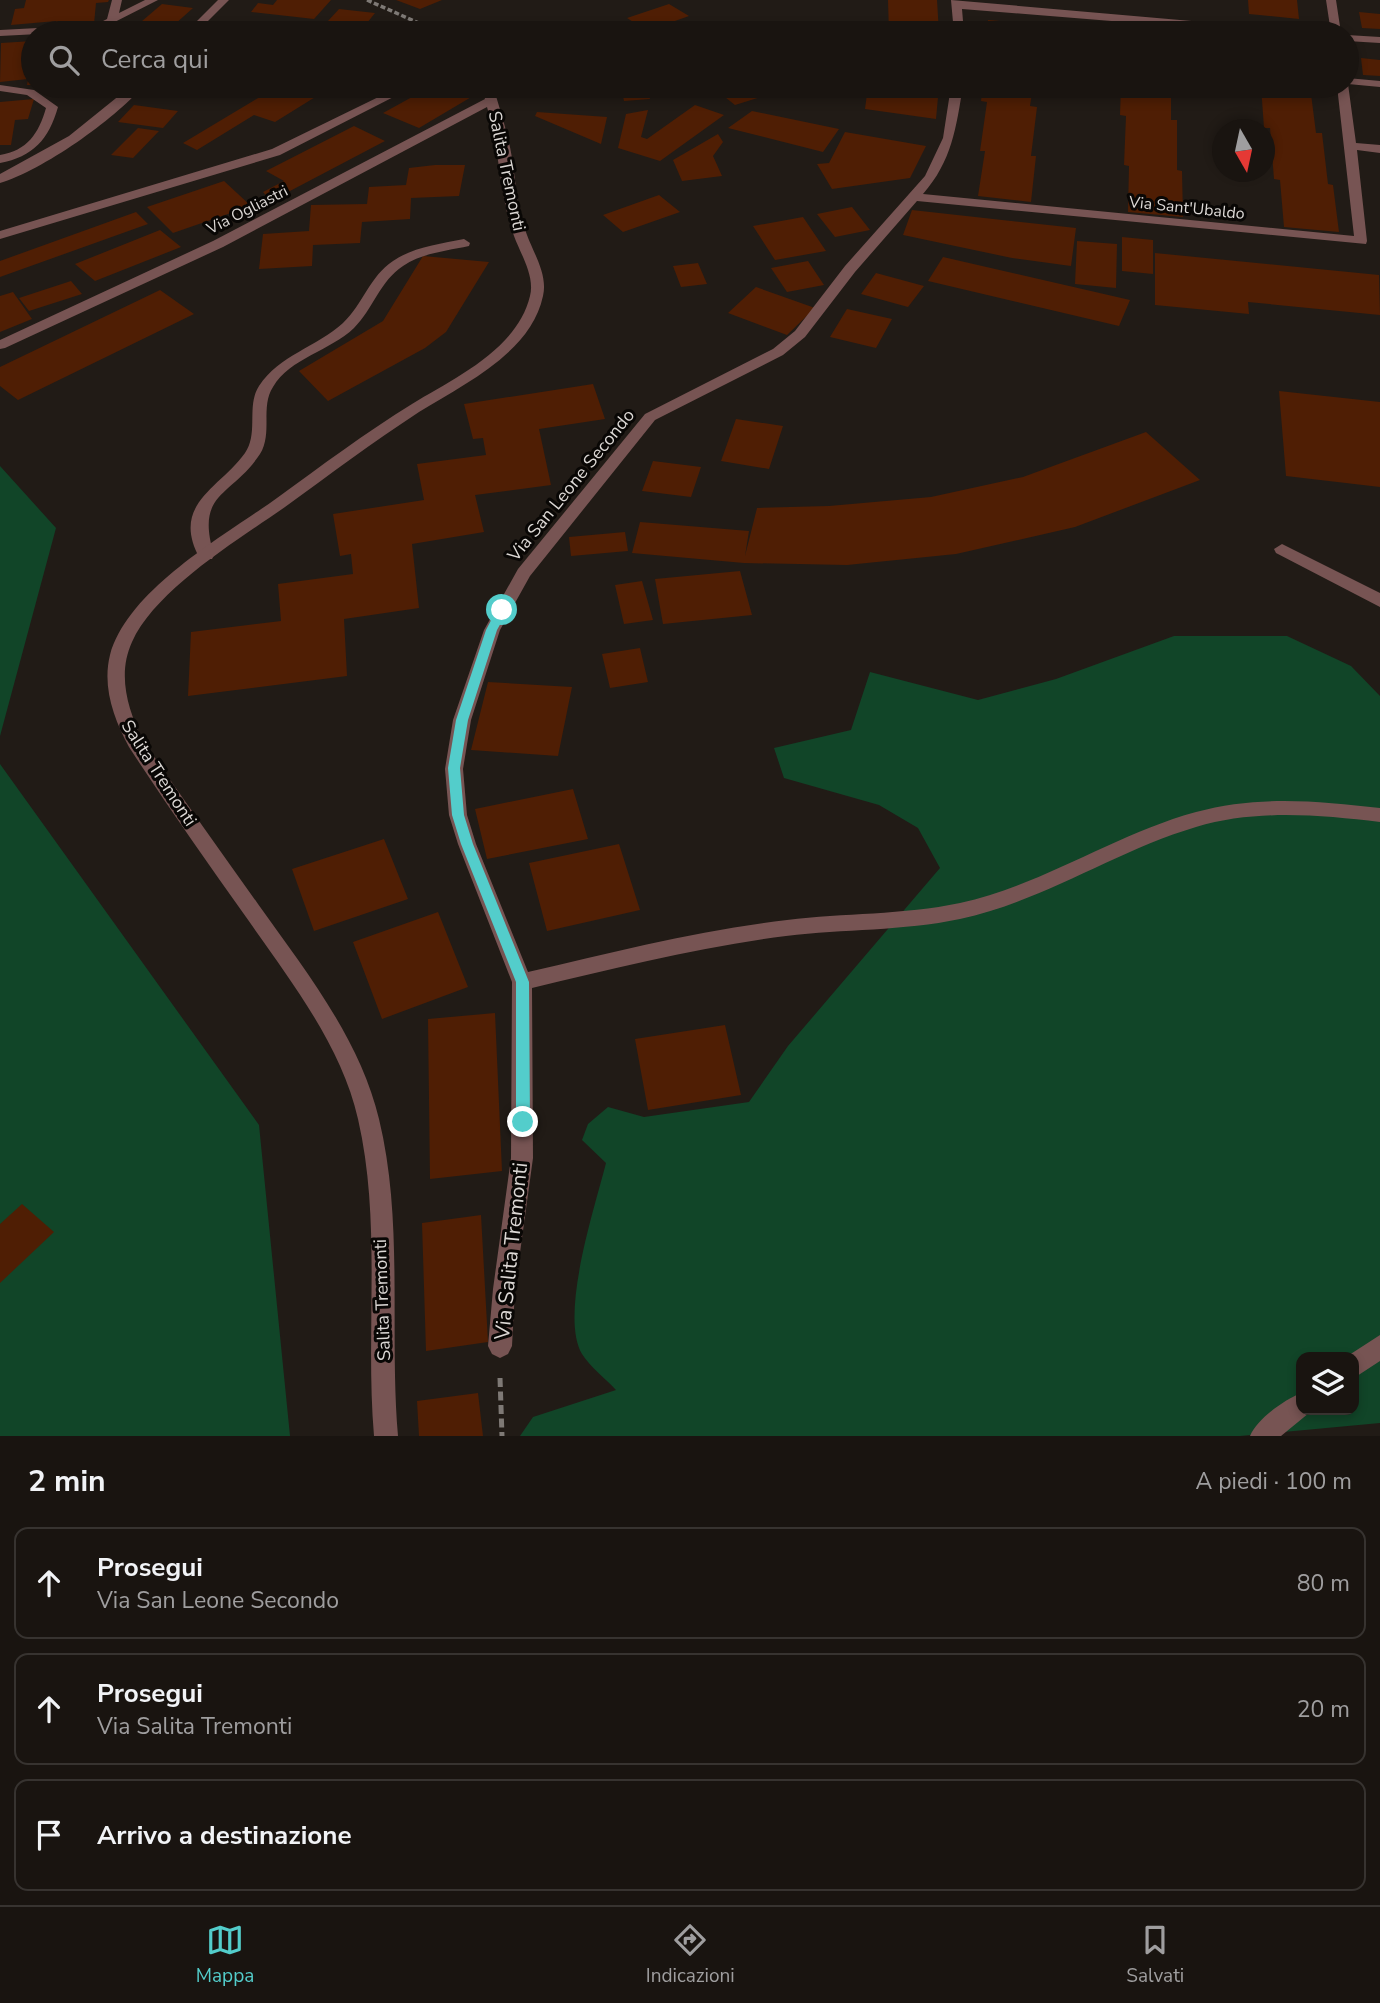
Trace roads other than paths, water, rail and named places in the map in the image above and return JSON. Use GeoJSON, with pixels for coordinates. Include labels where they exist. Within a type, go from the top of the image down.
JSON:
{"type":"FeatureCollection","features":[{"type":"Feature","properties":{"kind":"street"},"geometry":{"type":"LineString","coordinates":[[112,21],[117,0]]}},
{"type":"Feature","properties":{"kind":"street"},"geometry":{"type":"LineString","coordinates":[[112,21],[153,0]]}},
{"type":"Feature","properties":{"kind":"street"},"geometry":{"type":"LineString","coordinates":[[202,21],[224,0]]}},
{"type":"Feature","properties":{"kind":"street"},"geometry":{"type":"LineString","coordinates":[[1331,0],[1334,21]]}},
{"type":"Feature","properties":{"kind":"street"},"geometry":{"type":"LineString","coordinates":[[958,21],[956,2],[1164,21]]}},
{"type":"Feature","properties":{"kind":"street"},"geometry":{"type":"LineString","coordinates":[[0,33],[21,32]]}},
{"type":"Feature","properties":{"kind":"street"},"geometry":{"type":"LineString","coordinates":[[1359,39],[1380,40]]}},
{"type":"Feature","properties":{"kind":"street"},"geometry":{"type":"LineString","coordinates":[[1359,82],[1380,84]]}},
{"type":"Feature","properties":{"kind":"street"},"geometry":{"type":"LineString","coordinates":[[0,88],[21,91]]}},
{"type":"Feature","properties":{"kind":"street"},"geometry":{"type":"LineString","coordinates":[[0,159],[20,153],[35,144],[47,128],[52,107],[40,98]]}},
{"type":"Feature","properties":{"kind":"street"},"geometry":{"type":"LineString","coordinates":[[0,179],[52,154],[84,133],[123,98]]}},
{"type":"Feature","properties":{"kind":"street"},"geometry":{"type":"LineString","coordinates":[[0,235],[266,156],[385,98]]}},
{"type":"Feature","properties":{"kind":"street","name":"Via Ogliastri"},"geometry":{"type":"LineString","coordinates":[[0,345],[218,244],[480,98]]}},
{"type":"Feature","properties":{"kind":"street","name":"Salita Tremonti"},"geometry":{"type":"LineString","coordinates":[[386,1436],[379,1194],[375,1150],[367,1113],[340,1042],[307,987],[135,742],[122,717],[116,691],[117,665],[125,640],[144,613],[206,555],[375,435],[481,367],[501,351],[528,319],[537,294],[537,279],[513,214],[504,146],[490,98]]}},
{"type":"Feature","properties":{"kind":"street","name":"Via San Leone Secondo"},"geometry":{"type":"LineString","coordinates":[[522,982],[467,844],[455,793],[454,768],[462,720],[492,630],[524,573],[650,417],[662,408],[762,360],[789,344],[931,177],[949,138],[955,98]]}},
{"type":"Feature","properties":{"kind":"street"},"geometry":{"type":"LineString","coordinates":[[1345,98],[1351,146],[1380,149]]}},
{"type":"Feature","properties":{"kind":"street"},"geometry":{"type":"LineString","coordinates":[[47,128],[84,133]]}},
{"type":"Feature","properties":{"kind":"street","name":"Via Sant'Ubaldo"},"geometry":{"type":"LineString","coordinates":[[913,197],[1361,241],[1351,146]]}},
{"type":"Feature","properties":{"kind":"street"},"geometry":{"type":"LineString","coordinates":[[206,555],[199,537],[198,515],[212,493],[243,467],[256,447],[259,404],[264,388],[280,371],[334,338],[350,324],[397,263],[423,252],[464,243]]}},
{"type":"Feature","properties":{"kind":"street"},"geometry":{"type":"LineString","coordinates":[[1282,549],[1380,601]]}},
{"type":"Feature","properties":{"kind":"street"},"geometry":{"type":"LineString","coordinates":[[522,982],[656,950],[728,937],[788,928],[932,915],[981,906],[1173,828],[1226,812],[1253,809],[1329,809],[1380,815]]}},
{"type":"Feature","properties":{"kind":"street","name":"Via Salita Tremonti"},"geometry":{"type":"LineString","coordinates":[[500,1346],[522,1158],[522,982]]}},
{"type":"Feature","properties":{"kind":"street"},"geometry":{"type":"LineString","coordinates":[[1359,1362],[1380,1347]]}},
{"type":"Feature","properties":{"kind":"street"},"geometry":{"type":"LineString","coordinates":[[1262,1436],[1296,1409]]}}]}
